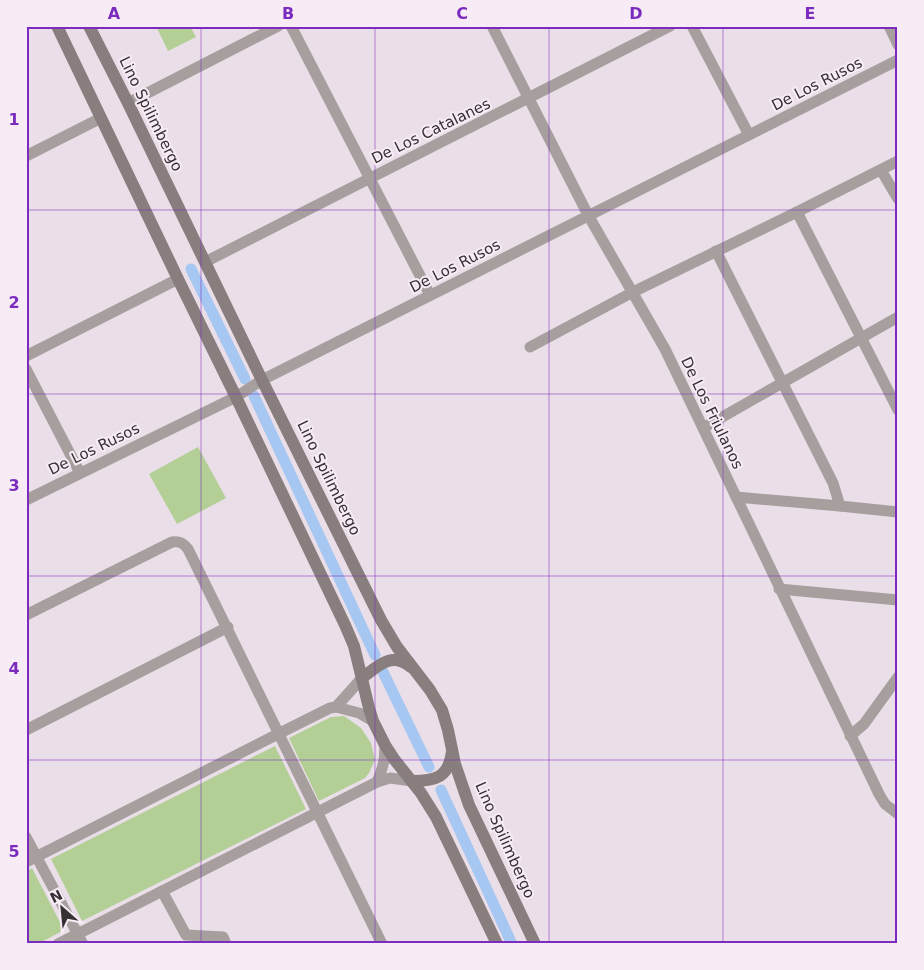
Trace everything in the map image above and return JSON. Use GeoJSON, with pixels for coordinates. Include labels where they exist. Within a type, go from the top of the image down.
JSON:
{"type":"FeatureCollection","features":[{"type":"Feature","properties":{"kind":"main road"},"geometry":{"type":"LineString","coordinates":[[57,26],[345,625],[354,646],[373,721],[385,745],[436,817],[497,944]]}},
{"type":"Feature","properties":{"kind":"main road","name":"Lino Spilimbergo"},"geometry":{"type":"LineString","coordinates":[[89,26],[380,620],[397,648],[430,690],[442,710],[462,786],[469,805],[535,944]]}},
{"type":"Feature","properties":{"kind":"main road"},"geometry":{"type":"LineString","coordinates":[[362,678],[378,665],[388,661],[401,661],[413,668]]}},
{"type":"Feature","properties":{"kind":"main road"},"geometry":{"type":"LineString","coordinates":[[412,781],[432,780],[442,775],[449,764],[452,750]]}},
{"type":"Feature","properties":{"kind":"street"},"geometry":{"type":"LineString","coordinates":[[128,103],[278,26]]}},
{"type":"Feature","properties":{"kind":"street"},"geometry":{"type":"LineString","coordinates":[[292,26],[430,295]]}},
{"type":"Feature","properties":{"kind":"street","name":"De Los Friulanos"},"geometry":{"type":"LineString","coordinates":[[492,26],[588,215],[660,340],[878,794],[885,804],[895,810]]}},
{"type":"Feature","properties":{"kind":"street","name":"De Los Catalanes"},"geometry":{"type":"LineString","coordinates":[[205,262],[670,26]]}},
{"type":"Feature","properties":{"kind":"street"},"geometry":{"type":"LineString","coordinates":[[692,26],[749,135]]}},
{"type":"Feature","properties":{"kind":"street"},"geometry":{"type":"LineString","coordinates":[[888,26],[898,44]]}},
{"type":"Feature","properties":{"kind":"street","name":"De Los Rusos"},"geometry":{"type":"LineString","coordinates":[[26,500],[236,397],[262,380],[898,60]]}},
{"type":"Feature","properties":{"kind":"street"},"geometry":{"type":"LineString","coordinates":[[26,156],[100,118]]}},
{"type":"Feature","properties":{"kind":"street"},"geometry":{"type":"LineString","coordinates":[[530,347],[633,292],[898,161]]}},
{"type":"Feature","properties":{"kind":"street"},"geometry":{"type":"LineString","coordinates":[[881,170],[898,199]]}},
{"type":"Feature","properties":{"kind":"street"},"geometry":{"type":"LineString","coordinates":[[797,212],[898,410]]}},
{"type":"Feature","properties":{"kind":"street"},"geometry":{"type":"LineString","coordinates":[[716,251],[833,483],[840,506]]}},
{"type":"Feature","properties":{"kind":"street"},"geometry":{"type":"LineString","coordinates":[[26,356],[178,279]]}},
{"type":"Feature","properties":{"kind":"street"},"geometry":{"type":"LineString","coordinates":[[703,428],[898,317]]}},
{"type":"Feature","properties":{"kind":"street"},"geometry":{"type":"LineString","coordinates":[[26,369],[80,473]]}},
{"type":"Feature","properties":{"kind":"street"},"geometry":{"type":"LineString","coordinates":[[736,497],[898,512]]}},
{"type":"Feature","properties":{"kind":"street"},"geometry":{"type":"LineString","coordinates":[[26,614],[172,542],[179,541],[184,544],[188,548],[228,627],[382,944]]}},
{"type":"Feature","properties":{"kind":"street"},"geometry":{"type":"LineString","coordinates":[[779,588],[898,600]]}},
{"type":"Feature","properties":{"kind":"street"},"geometry":{"type":"LineString","coordinates":[[26,730],[228,627]]}},
{"type":"Feature","properties":{"kind":"street"},"geometry":{"type":"LineString","coordinates":[[850,736],[864,724],[898,677]]}},
{"type":"Feature","properties":{"kind":"street"},"geometry":{"type":"LineString","coordinates":[[336,707],[362,678]]}},
{"type":"Feature","properties":{"kind":"street"},"geometry":{"type":"LineString","coordinates":[[31,859],[330,708],[336,707],[359,713],[373,721]]}},
{"type":"Feature","properties":{"kind":"street"},"geometry":{"type":"LineString","coordinates":[[377,782],[385,762],[385,745]]}},
{"type":"Feature","properties":{"kind":"street"},"geometry":{"type":"LineString","coordinates":[[58,944],[377,782],[390,778],[412,781]]}},
{"type":"Feature","properties":{"kind":"street"},"geometry":{"type":"LineString","coordinates":[[26,837],[31,859],[83,944]]}},
{"type":"Feature","properties":{"kind":"street"},"geometry":{"type":"LineString","coordinates":[[162,891],[186,935],[222,937],[226,944]]}},
{"type":"Feature","properties":{"kind":"green space"},"geometry":{"type":"Polygon","coordinates":[[[156,26],[190,26],[196,37],[168,51],[156,26]]]}},
{"type":"Feature","properties":{"kind":"green space"},"geometry":{"type":"Polygon","coordinates":[[[198,447],[226,498],[177,524],[149,474],[198,447]]]}},
{"type":"Feature","properties":{"kind":"green space"},"geometry":{"type":"Polygon","coordinates":[[[344,716],[361,728],[371,743],[375,760],[365,778],[319,801],[289,738],[331,717],[344,716]]]}},
{"type":"Feature","properties":{"kind":"green space"},"geometry":{"type":"Polygon","coordinates":[[[275,746],[306,809],[82,921],[51,859],[275,746]]]}},
{"type":"Feature","properties":{"kind":"green space"},"geometry":{"type":"Polygon","coordinates":[[[32,868],[64,930],[38,944],[26,944],[26,872],[32,868]]]}},
{"type":"Feature","properties":{"kind":"waterway"},"geometry":{"type":"LineString","coordinates":[[191,269],[245,379]]}},
{"type":"Feature","properties":{"kind":"waterway"},"geometry":{"type":"LineString","coordinates":[[254,396],[375,655]]}},
{"type":"Feature","properties":{"kind":"waterway"},"geometry":{"type":"LineString","coordinates":[[383,672],[429,767]]}},
{"type":"Feature","properties":{"kind":"waterway"},"geometry":{"type":"LineString","coordinates":[[441,790],[512,944]]}}]}
